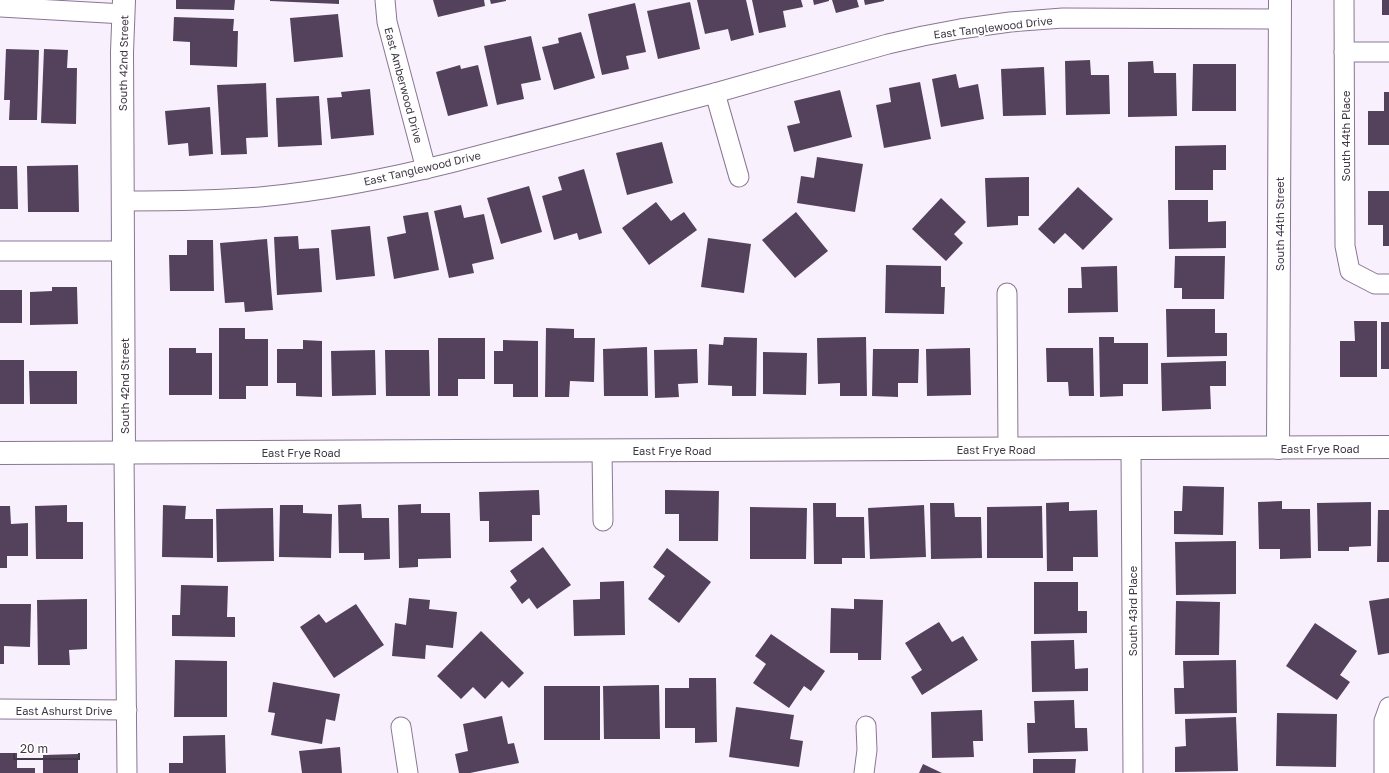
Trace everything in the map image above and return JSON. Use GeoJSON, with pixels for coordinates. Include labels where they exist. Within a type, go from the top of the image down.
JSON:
{"type":"FeatureCollection","features":[{"type":"Feature","properties":{"kind":"street","name":"East Amberwood Drive"},"geometry":{"type":"LineString","coordinates":[[385,0],[387,22],[426,169]]}},
{"type":"Feature","properties":{"kind":"street","name":"South 44th Place"},"geometry":{"type":"LineString","coordinates":[[1344,0],[1345,246],[1350,271],[1375,284],[1389,284]]}},
{"type":"Feature","properties":{"kind":"street"},"geometry":{"type":"LineString","coordinates":[[0,7],[124,7]]}},
{"type":"Feature","properties":{"kind":"street","name":"South 42nd Street"},"geometry":{"type":"LineString","coordinates":[[124,7],[122,52],[127,773]]}},
{"type":"Feature","properties":{"kind":"street","name":"East Tanglewood Drive"},"geometry":{"type":"LineString","coordinates":[[123,201],[216,200],[260,197],[343,187],[426,169],[715,93],[888,44],[923,36],[1010,22],[1063,18],[1280,10]]}},
{"type":"Feature","properties":{"kind":"street","name":"South 44th Street"},"geometry":{"type":"LineString","coordinates":[[1278,448],[1280,10]]}},
{"type":"Feature","properties":{"kind":"street"},"geometry":{"type":"LineString","coordinates":[[1344,52],[1389,52]]}},
{"type":"Feature","properties":{"kind":"street"},"geometry":{"type":"LineString","coordinates":[[715,93],[739,177]]}},
{"type":"Feature","properties":{"kind":"street"},"geometry":{"type":"LineString","coordinates":[[0,251],[123,251]]}},
{"type":"Feature","properties":{"kind":"street"},"geometry":{"type":"LineString","coordinates":[[1007,293],[1008,449]]}},
{"type":"Feature","properties":{"kind":"street","name":"East Frye Road"},"geometry":{"type":"LineString","coordinates":[[0,453],[1389,447]]}},
{"type":"Feature","properties":{"kind":"street","name":"South 43rd Place"},"geometry":{"type":"LineString","coordinates":[[1131,449],[1133,773]]}},
{"type":"Feature","properties":{"kind":"street"},"geometry":{"type":"LineString","coordinates":[[602,451],[603,520]]}},
{"type":"Feature","properties":{"kind":"street"},"geometry":{"type":"LineString","coordinates":[[1384,773],[1384,721],[1389,707]]}},
{"type":"Feature","properties":{"kind":"street","name":"East Ashurst Drive"},"geometry":{"type":"LineString","coordinates":[[0,710],[127,710]]}},
{"type":"Feature","properties":{"kind":"street"},"geometry":{"type":"LineString","coordinates":[[864,773],[867,750],[866,726]]}},
{"type":"Feature","properties":{"kind":"street"},"geometry":{"type":"LineString","coordinates":[[401,727],[408,773]]}},
{"type":"Feature","properties":{"kind":"building"},"geometry":{"type":"Polygon","coordinates":[[[176,0],[235,0],[234,10],[176,9],[176,0]]]}},
{"type":"Feature","properties":{"kind":"building"},"geometry":{"type":"Polygon","coordinates":[[[339,0],[339,4],[270,1],[339,0]]]}},
{"type":"Feature","properties":{"kind":"building"},"geometry":{"type":"Polygon","coordinates":[[[433,0],[484,0],[485,6],[438,17],[433,0]]]}},
{"type":"Feature","properties":{"kind":"building"},"geometry":{"type":"Polygon","coordinates":[[[490,0],[506,0],[506,1],[491,4],[490,0]]]}},
{"type":"Feature","properties":{"kind":"building"},"geometry":{"type":"Polygon","coordinates":[[[697,0],[746,0],[754,35],[731,41],[728,29],[705,34],[697,0]]]}},
{"type":"Feature","properties":{"kind":"building"},"geometry":{"type":"Polygon","coordinates":[[[752,0],[801,0],[803,7],[783,11],[786,27],[759,33],[752,0]]]}},
{"type":"Feature","properties":{"kind":"building"},"geometry":{"type":"Polygon","coordinates":[[[813,0],[829,0],[829,1],[814,5],[813,0]]]}},
{"type":"Feature","properties":{"kind":"building"},"geometry":{"type":"Polygon","coordinates":[[[832,0],[857,0],[859,7],[836,13],[832,0]]]}},
{"type":"Feature","properties":{"kind":"building"},"geometry":{"type":"Polygon","coordinates":[[[864,0],[884,0],[884,1],[865,5],[864,0]]]}},
{"type":"Feature","properties":{"kind":"building"},"geometry":{"type":"Polygon","coordinates":[[[1382,0],[1389,0],[1389,15],[1382,15],[1382,0]]]}},
{"type":"Feature","properties":{"kind":"building"},"geometry":{"type":"Polygon","coordinates":[[[690,2],[700,49],[658,59],[647,11],[690,2]]]}},
{"type":"Feature","properties":{"kind":"building"},"geometry":{"type":"Polygon","coordinates":[[[635,3],[646,52],[626,56],[629,69],[602,75],[588,14],[635,3]]]}},
{"type":"Feature","properties":{"kind":"building"},"geometry":{"type":"Polygon","coordinates":[[[338,14],[343,57],[294,62],[290,18],[338,14]]]}},
{"type":"Feature","properties":{"kind":"building"},"geometry":{"type":"Polygon","coordinates":[[[174,17],[234,19],[233,31],[238,31],[237,67],[190,65],[190,42],[173,41],[174,17]]]}},
{"type":"Feature","properties":{"kind":"building"},"geometry":{"type":"Polygon","coordinates":[[[581,32],[595,78],[554,90],[542,47],[559,43],[558,38],[581,32]]]}},
{"type":"Feature","properties":{"kind":"building"},"geometry":{"type":"Polygon","coordinates":[[[531,36],[541,80],[521,84],[524,99],[497,105],[484,46],[531,36]]]}},
{"type":"Feature","properties":{"kind":"building"},"geometry":{"type":"Polygon","coordinates":[[[6,49],[39,50],[37,120],[9,120],[10,100],[4,100],[6,49]]]}},
{"type":"Feature","properties":{"kind":"building"},"geometry":{"type":"Polygon","coordinates":[[[44,49],[68,50],[67,68],[77,68],[76,124],[41,123],[44,49]]]}},
{"type":"Feature","properties":{"kind":"building"},"geometry":{"type":"Polygon","coordinates":[[[1090,60],[1091,75],[1109,75],[1110,114],[1066,115],[1065,61],[1090,60]]]}},
{"type":"Feature","properties":{"kind":"building"},"geometry":{"type":"Polygon","coordinates":[[[1153,61],[1154,73],[1176,73],[1177,116],[1128,117],[1128,62],[1153,61]]]}},
{"type":"Feature","properties":{"kind":"building"},"geometry":{"type":"Polygon","coordinates":[[[1193,64],[1236,64],[1236,111],[1192,111],[1193,64]]]}},
{"type":"Feature","properties":{"kind":"building"},"geometry":{"type":"Polygon","coordinates":[[[460,65],[461,69],[478,65],[488,106],[448,116],[436,72],[460,65]]]}},
{"type":"Feature","properties":{"kind":"building"},"geometry":{"type":"Polygon","coordinates":[[[1044,67],[1046,115],[1003,116],[1001,69],[1044,67]]]}},
{"type":"Feature","properties":{"kind":"building"},"geometry":{"type":"Polygon","coordinates":[[[956,74],[959,88],[978,84],[984,119],[941,127],[932,79],[956,74]]]}},
{"type":"Feature","properties":{"kind":"building"},"geometry":{"type":"Polygon","coordinates":[[[920,82],[931,139],[884,148],[876,105],[891,102],[889,88],[920,82]]]}},
{"type":"Feature","properties":{"kind":"building"},"geometry":{"type":"Polygon","coordinates":[[[266,83],[268,137],[246,138],[247,154],[221,155],[217,85],[266,83]]]}},
{"type":"Feature","properties":{"kind":"building"},"geometry":{"type":"Polygon","coordinates":[[[370,89],[374,135],[331,139],[327,98],[342,97],[341,92],[370,89]]]}},
{"type":"Feature","properties":{"kind":"building"},"geometry":{"type":"Polygon","coordinates":[[[840,90],[852,137],[794,152],[787,126],[800,123],[794,101],[840,90]]]}},
{"type":"Feature","properties":{"kind":"building"},"geometry":{"type":"Polygon","coordinates":[[[1384,92],[1389,92],[1389,145],[1368,145],[1368,111],[1384,111],[1384,92]]]}},
{"type":"Feature","properties":{"kind":"building"},"geometry":{"type":"Polygon","coordinates":[[[319,96],[322,145],[278,147],[276,98],[319,96]]]}},
{"type":"Feature","properties":{"kind":"building"},"geometry":{"type":"Polygon","coordinates":[[[210,107],[213,154],[189,156],[188,143],[168,145],[165,111],[210,107]]]}},
{"type":"Feature","properties":{"kind":"building"},"geometry":{"type":"Polygon","coordinates":[[[662,142],[673,183],[627,195],[616,153],[662,142]]]}},
{"type":"Feature","properties":{"kind":"building"},"geometry":{"type":"Polygon","coordinates":[[[1226,145],[1226,170],[1213,170],[1213,190],[1175,190],[1175,146],[1226,145]]]}},
{"type":"Feature","properties":{"kind":"building"},"geometry":{"type":"Polygon","coordinates":[[[817,157],[863,164],[855,212],[797,203],[801,176],[814,178],[817,157]]]}},
{"type":"Feature","properties":{"kind":"building"},"geometry":{"type":"Polygon","coordinates":[[[78,165],[79,212],[28,212],[27,166],[78,165]]]}},
{"type":"Feature","properties":{"kind":"building"},"geometry":{"type":"Polygon","coordinates":[[[0,166],[17,166],[18,209],[0,209],[0,166]]]}},
{"type":"Feature","properties":{"kind":"building"},"geometry":{"type":"Polygon","coordinates":[[[584,169],[602,233],[579,240],[577,233],[554,240],[542,196],[562,190],[558,177],[584,169]]]}},
{"type":"Feature","properties":{"kind":"building"},"geometry":{"type":"Polygon","coordinates":[[[1029,177],[1029,216],[1018,216],[1018,225],[987,227],[985,178],[1029,177]]]}},
{"type":"Feature","properties":{"kind":"building"},"geometry":{"type":"Polygon","coordinates":[[[529,186],[542,232],[501,244],[487,198],[529,186]]]}},
{"type":"Feature","properties":{"kind":"building"},"geometry":{"type":"Polygon","coordinates":[[[1078,187],[1113,219],[1083,250],[1065,233],[1054,244],[1038,229],[1078,187]]]}},
{"type":"Feature","properties":{"kind":"building"},"geometry":{"type":"Polygon","coordinates":[[[1368,191],[1389,191],[1389,246],[1383,246],[1383,225],[1368,225],[1368,191]]]}},
{"type":"Feature","properties":{"kind":"building"},"geometry":{"type":"Polygon","coordinates":[[[941,198],[966,222],[954,234],[963,243],[946,261],[912,229],[941,198]]]}},
{"type":"Feature","properties":{"kind":"building"},"geometry":{"type":"Polygon","coordinates":[[[1168,200],[1208,200],[1208,222],[1226,221],[1226,248],[1169,249],[1168,200]]]}},
{"type":"Feature","properties":{"kind":"building"},"geometry":{"type":"Polygon","coordinates":[[[656,202],[671,221],[684,212],[697,230],[649,265],[622,228],[656,202]]]}},
{"type":"Feature","properties":{"kind":"building"},"geometry":{"type":"Polygon","coordinates":[[[461,205],[464,218],[484,214],[494,259],[472,264],[474,273],[449,278],[434,211],[461,205]]]}},
{"type":"Feature","properties":{"kind":"building"},"geometry":{"type":"Polygon","coordinates":[[[428,212],[439,270],[394,279],[387,237],[406,233],[403,216],[428,212]]]}},
{"type":"Feature","properties":{"kind":"building"},"geometry":{"type":"Polygon","coordinates":[[[796,212],[828,251],[795,278],[762,240],[796,212]]]}},
{"type":"Feature","properties":{"kind":"building"},"geometry":{"type":"Polygon","coordinates":[[[370,226],[375,276],[336,280],[331,230],[370,226]]]}},
{"type":"Feature","properties":{"kind":"building"},"geometry":{"type":"Polygon","coordinates":[[[298,236],[299,249],[319,248],[322,292],[277,295],[274,237],[298,236]]]}},
{"type":"Feature","properties":{"kind":"building"},"geometry":{"type":"Polygon","coordinates":[[[708,238],[751,244],[744,293],[701,287],[708,238]]]}},
{"type":"Feature","properties":{"kind":"building"},"geometry":{"type":"Polygon","coordinates":[[[267,239],[273,310],[245,312],[244,302],[225,303],[220,243],[267,239]]]}},
{"type":"Feature","properties":{"kind":"building"},"geometry":{"type":"Polygon","coordinates":[[[187,240],[213,240],[214,291],[170,291],[169,255],[187,255],[187,240]]]}},
{"type":"Feature","properties":{"kind":"building"},"geometry":{"type":"Polygon","coordinates":[[[1175,256],[1225,256],[1224,299],[1182,299],[1182,288],[1174,288],[1175,256]]]}},
{"type":"Feature","properties":{"kind":"building"},"geometry":{"type":"Polygon","coordinates":[[[886,265],[941,266],[941,287],[945,287],[944,314],[885,313],[886,265]]]}},
{"type":"Feature","properties":{"kind":"building"},"geometry":{"type":"Polygon","coordinates":[[[1117,266],[1118,312],[1068,313],[1068,288],[1082,288],[1081,267],[1117,266]]]}},
{"type":"Feature","properties":{"kind":"building"},"geometry":{"type":"Polygon","coordinates":[[[52,287],[77,287],[78,324],[30,325],[30,292],[52,291],[52,287]]]}},
{"type":"Feature","properties":{"kind":"building"},"geometry":{"type":"Polygon","coordinates":[[[0,290],[22,290],[22,323],[0,323],[0,290]]]}},
{"type":"Feature","properties":{"kind":"building"},"geometry":{"type":"Polygon","coordinates":[[[1166,309],[1215,309],[1215,333],[1227,333],[1227,356],[1167,357],[1166,309]]]}},
{"type":"Feature","properties":{"kind":"building"},"geometry":{"type":"Polygon","coordinates":[[[1354,321],[1377,321],[1377,377],[1340,377],[1340,341],[1355,341],[1354,321]]]}},
{"type":"Feature","properties":{"kind":"building"},"geometry":{"type":"Polygon","coordinates":[[[1381,322],[1389,322],[1389,369],[1381,369],[1381,322]]]}},
{"type":"Feature","properties":{"kind":"building"},"geometry":{"type":"Polygon","coordinates":[[[219,328],[245,328],[245,339],[268,339],[268,386],[246,386],[246,399],[219,399],[219,328]]]}},
{"type":"Feature","properties":{"kind":"building"},"geometry":{"type":"Polygon","coordinates":[[[546,328],[574,329],[574,338],[595,338],[594,382],[570,381],[569,397],[545,397],[546,328]]]}},
{"type":"Feature","properties":{"kind":"building"},"geometry":{"type":"Polygon","coordinates":[[[724,337],[757,338],[756,396],[732,396],[732,386],[708,385],[709,344],[723,345],[724,337]]]}},
{"type":"Feature","properties":{"kind":"building"},"geometry":{"type":"Polygon","coordinates":[[[866,337],[867,396],[840,396],[840,383],[818,384],[817,338],[866,337]]]}},
{"type":"Feature","properties":{"kind":"building"},"geometry":{"type":"Polygon","coordinates":[[[1099,337],[1114,337],[1114,343],[1148,343],[1148,384],[1123,384],[1123,396],[1100,397],[1099,337]]]}},
{"type":"Feature","properties":{"kind":"building"},"geometry":{"type":"Polygon","coordinates":[[[438,338],[485,338],[485,379],[458,379],[458,396],[438,396],[438,338]]]}},
{"type":"Feature","properties":{"kind":"building"},"geometry":{"type":"Polygon","coordinates":[[[303,340],[322,341],[322,397],[296,396],[296,383],[277,383],[277,349],[303,349],[303,340]]]}},
{"type":"Feature","properties":{"kind":"building"},"geometry":{"type":"Polygon","coordinates":[[[503,340],[538,341],[538,397],[513,397],[513,384],[494,384],[494,351],[503,351],[503,340]]]}},
{"type":"Feature","properties":{"kind":"building"},"geometry":{"type":"Polygon","coordinates":[[[647,347],[648,396],[604,396],[603,349],[647,347]]]}},
{"type":"Feature","properties":{"kind":"building"},"geometry":{"type":"Polygon","coordinates":[[[169,348],[196,348],[196,353],[212,353],[212,395],[169,395],[169,348]]]}},
{"type":"Feature","properties":{"kind":"building"},"geometry":{"type":"Polygon","coordinates":[[[970,348],[971,395],[927,396],[926,349],[970,348]]]}},
{"type":"Feature","properties":{"kind":"building"},"geometry":{"type":"Polygon","coordinates":[[[1046,348],[1093,348],[1094,396],[1069,396],[1068,382],[1047,382],[1046,348]]]}},
{"type":"Feature","properties":{"kind":"building"},"geometry":{"type":"Polygon","coordinates":[[[697,349],[698,383],[678,384],[679,397],[655,398],[654,350],[697,349]]]}},
{"type":"Feature","properties":{"kind":"building"},"geometry":{"type":"Polygon","coordinates":[[[873,349],[919,349],[918,383],[898,383],[898,397],[872,396],[873,349]]]}},
{"type":"Feature","properties":{"kind":"building"},"geometry":{"type":"Polygon","coordinates":[[[375,350],[376,395],[332,396],[331,351],[375,350]]]}},
{"type":"Feature","properties":{"kind":"building"},"geometry":{"type":"Polygon","coordinates":[[[385,350],[429,350],[430,396],[386,396],[385,350]]]}},
{"type":"Feature","properties":{"kind":"building"},"geometry":{"type":"Polygon","coordinates":[[[763,352],[807,353],[806,395],[763,394],[763,352]]]}},
{"type":"Feature","properties":{"kind":"building"},"geometry":{"type":"Polygon","coordinates":[[[0,360],[24,360],[24,404],[0,404],[0,360]]]}},
{"type":"Feature","properties":{"kind":"building"},"geometry":{"type":"Polygon","coordinates":[[[1226,361],[1226,386],[1210,386],[1211,409],[1162,411],[1161,363],[1226,361]]]}},
{"type":"Feature","properties":{"kind":"building"},"geometry":{"type":"Polygon","coordinates":[[[29,371],[77,371],[77,404],[30,404],[29,371]]]}},
{"type":"Feature","properties":{"kind":"building"},"geometry":{"type":"Polygon","coordinates":[[[1183,486],[1224,487],[1223,535],[1174,534],[1174,511],[1182,511],[1183,486]]]}},
{"type":"Feature","properties":{"kind":"building"},"geometry":{"type":"Polygon","coordinates":[[[539,490],[540,515],[532,515],[532,541],[489,542],[489,521],[480,521],[479,492],[539,490]]]}},
{"type":"Feature","properties":{"kind":"building"},"geometry":{"type":"Polygon","coordinates":[[[665,490],[719,491],[718,541],[679,541],[679,514],[665,514],[665,490]]]}},
{"type":"Feature","properties":{"kind":"building"},"geometry":{"type":"Polygon","coordinates":[[[1282,501],[1282,509],[1310,509],[1311,558],[1280,559],[1280,549],[1259,549],[1258,502],[1282,501]]]}},
{"type":"Feature","properties":{"kind":"building"},"geometry":{"type":"Polygon","coordinates":[[[1069,502],[1069,511],[1097,510],[1098,557],[1073,557],[1073,571],[1047,571],[1046,503],[1069,502]]]}},
{"type":"Feature","properties":{"kind":"building"},"geometry":{"type":"Polygon","coordinates":[[[1371,502],[1371,546],[1349,547],[1349,551],[1318,551],[1317,503],[1371,502]]]}},
{"type":"Feature","properties":{"kind":"building"},"geometry":{"type":"Polygon","coordinates":[[[813,503],[836,503],[836,517],[864,517],[865,558],[842,558],[842,564],[814,564],[813,503]]]}},
{"type":"Feature","properties":{"kind":"building"},"geometry":{"type":"Polygon","coordinates":[[[930,503],[954,503],[955,517],[981,517],[982,558],[931,559],[930,503]]]}},
{"type":"Feature","properties":{"kind":"building"},"geometry":{"type":"Polygon","coordinates":[[[361,504],[362,518],[389,518],[390,559],[364,560],[364,553],[339,553],[338,505],[361,504]]]}},
{"type":"Feature","properties":{"kind":"building"},"geometry":{"type":"Polygon","coordinates":[[[421,504],[421,513],[450,513],[451,558],[418,559],[418,567],[399,568],[398,505],[421,504]]]}},
{"type":"Feature","properties":{"kind":"building"},"geometry":{"type":"Polygon","coordinates":[[[67,505],[67,522],[83,522],[83,559],[36,559],[35,506],[67,505]]]}},
{"type":"Feature","properties":{"kind":"building"},"geometry":{"type":"Polygon","coordinates":[[[163,505],[186,506],[185,519],[213,519],[213,558],[162,557],[163,505]]]}},
{"type":"Feature","properties":{"kind":"building"},"geometry":{"type":"Polygon","coordinates":[[[280,505],[303,505],[303,513],[332,514],[331,558],[279,557],[280,505]]]}},
{"type":"Feature","properties":{"kind":"building"},"geometry":{"type":"Polygon","coordinates":[[[924,505],[926,557],[870,559],[868,508],[924,505]]]}},
{"type":"Feature","properties":{"kind":"building"},"geometry":{"type":"Polygon","coordinates":[[[0,506],[10,506],[11,524],[28,523],[28,556],[7,556],[7,568],[0,568],[0,506]]]}},
{"type":"Feature","properties":{"kind":"building"},"geometry":{"type":"Polygon","coordinates":[[[1042,506],[1043,558],[987,558],[987,507],[1042,506]]]}},
{"type":"Feature","properties":{"kind":"building"},"geometry":{"type":"Polygon","coordinates":[[[750,507],[807,508],[806,559],[750,559],[750,507]]]}},
{"type":"Feature","properties":{"kind":"building"},"geometry":{"type":"Polygon","coordinates":[[[273,508],[274,561],[217,562],[216,509],[273,508]]]}},
{"type":"Feature","properties":{"kind":"building"},"geometry":{"type":"Polygon","coordinates":[[[1378,510],[1389,510],[1389,562],[1377,562],[1378,510]]]}},
{"type":"Feature","properties":{"kind":"building"},"geometry":{"type":"Polygon","coordinates":[[[1236,541],[1236,594],[1176,595],[1175,542],[1236,541]]]}},
{"type":"Feature","properties":{"kind":"building"},"geometry":{"type":"Polygon","coordinates":[[[543,547],[571,585],[537,609],[529,598],[522,604],[510,587],[517,581],[510,571],[543,547]]]}},
{"type":"Feature","properties":{"kind":"building"},"geometry":{"type":"Polygon","coordinates":[[[667,548],[711,582],[679,623],[648,599],[665,576],[653,567],[667,548]]]}},
{"type":"Feature","properties":{"kind":"building"},"geometry":{"type":"Polygon","coordinates":[[[624,581],[625,635],[574,636],[573,600],[600,599],[600,582],[624,581]]]}},
{"type":"Feature","properties":{"kind":"building"},"geometry":{"type":"Polygon","coordinates":[[[1034,582],[1078,582],[1078,611],[1087,611],[1087,633],[1034,634],[1034,582]]]}},
{"type":"Feature","properties":{"kind":"building"},"geometry":{"type":"Polygon","coordinates":[[[181,585],[228,586],[227,617],[235,617],[235,637],[172,636],[172,615],[180,615],[181,585]]]}},
{"type":"Feature","properties":{"kind":"building"},"geometry":{"type":"Polygon","coordinates":[[[409,598],[430,600],[429,609],[457,612],[453,648],[426,645],[425,659],[392,656],[395,623],[406,625],[409,598]]]}},
{"type":"Feature","properties":{"kind":"building"},"geometry":{"type":"Polygon","coordinates":[[[1389,598],[1389,653],[1378,655],[1369,601],[1389,598]]]}},
{"type":"Feature","properties":{"kind":"building"},"geometry":{"type":"Polygon","coordinates":[[[87,599],[87,649],[69,650],[70,665],[38,665],[37,600],[87,599]]]}},
{"type":"Feature","properties":{"kind":"building"},"geometry":{"type":"Polygon","coordinates":[[[854,599],[883,600],[881,660],[858,660],[858,653],[830,653],[831,608],[854,609],[854,599]]]}},
{"type":"Feature","properties":{"kind":"building"},"geometry":{"type":"Polygon","coordinates":[[[1176,601],[1220,602],[1219,655],[1175,655],[1176,601]]]}},
{"type":"Feature","properties":{"kind":"building"},"geometry":{"type":"Polygon","coordinates":[[[0,604],[31,604],[30,647],[4,646],[4,664],[0,664],[0,604]]]}},
{"type":"Feature","properties":{"kind":"building"},"geometry":{"type":"Polygon","coordinates":[[[356,604],[384,645],[334,678],[300,627],[319,614],[326,623],[356,604]]]}},
{"type":"Feature","properties":{"kind":"building"},"geometry":{"type":"Polygon","coordinates":[[[939,622],[952,642],[963,636],[978,660],[922,695],[911,677],[922,670],[905,643],[939,622]]]}},
{"type":"Feature","properties":{"kind":"building"},"geometry":{"type":"Polygon","coordinates":[[[1315,623],[1357,651],[1340,675],[1350,682],[1337,700],[1286,666],[1315,623]]]}},
{"type":"Feature","properties":{"kind":"building"},"geometry":{"type":"Polygon","coordinates":[[[481,631],[524,673],[509,688],[502,681],[485,699],[473,687],[461,699],[437,676],[481,631]]]}},
{"type":"Feature","properties":{"kind":"building"},"geometry":{"type":"Polygon","coordinates":[[[771,634],[825,671],[811,691],[804,686],[789,708],[753,683],[766,664],[755,656],[771,634]]]}},
{"type":"Feature","properties":{"kind":"building"},"geometry":{"type":"Polygon","coordinates":[[[1074,640],[1075,669],[1088,668],[1088,691],[1032,692],[1031,641],[1074,640]]]}},
{"type":"Feature","properties":{"kind":"building"},"geometry":{"type":"Polygon","coordinates":[[[175,660],[227,661],[227,717],[174,717],[175,660]]]}},
{"type":"Feature","properties":{"kind":"building"},"geometry":{"type":"Polygon","coordinates":[[[1236,660],[1237,713],[1175,714],[1174,688],[1184,688],[1183,661],[1236,660]]]}},
{"type":"Feature","properties":{"kind":"building"},"geometry":{"type":"Polygon","coordinates":[[[689,678],[716,678],[717,742],[695,743],[695,728],[665,728],[665,688],[689,688],[689,678]]]}},
{"type":"Feature","properties":{"kind":"building"},"geometry":{"type":"Polygon","coordinates":[[[273,682],[340,694],[335,721],[326,719],[322,744],[271,735],[275,713],[268,712],[273,682]]]}},
{"type":"Feature","properties":{"kind":"building"},"geometry":{"type":"Polygon","coordinates":[[[659,685],[660,739],[604,739],[603,686],[659,685]]]}},
{"type":"Feature","properties":{"kind":"building"},"geometry":{"type":"Polygon","coordinates":[[[544,686],[600,686],[600,740],[544,740],[544,686]]]}},
{"type":"Feature","properties":{"kind":"building"},"geometry":{"type":"Polygon","coordinates":[[[1074,700],[1075,728],[1087,728],[1088,751],[1028,753],[1027,723],[1035,723],[1034,701],[1074,700]]]}},
{"type":"Feature","properties":{"kind":"building"},"geometry":{"type":"Polygon","coordinates":[[[736,707],[794,715],[790,739],[803,741],[799,767],[729,757],[736,707]]]}},
{"type":"Feature","properties":{"kind":"building"},"geometry":{"type":"Polygon","coordinates":[[[982,710],[983,741],[973,741],[974,757],[932,758],[931,712],[982,710]]]}},
{"type":"Feature","properties":{"kind":"building"},"geometry":{"type":"Polygon","coordinates":[[[1277,713],[1337,714],[1336,767],[1276,766],[1277,713]]]}},
{"type":"Feature","properties":{"kind":"building"},"geometry":{"type":"Polygon","coordinates":[[[502,716],[508,744],[514,743],[519,763],[470,773],[459,773],[455,754],[468,751],[463,724],[502,716]]]}},
{"type":"Feature","properties":{"kind":"building"},"geometry":{"type":"Polygon","coordinates":[[[1236,717],[1238,771],[1175,772],[1175,747],[1186,746],[1185,719],[1236,717]]]}},
{"type":"Feature","properties":{"kind":"building"},"geometry":{"type":"Polygon","coordinates":[[[225,735],[226,773],[169,773],[169,763],[183,763],[183,736],[225,735]]]}},
{"type":"Feature","properties":{"kind":"building"},"geometry":{"type":"Polygon","coordinates":[[[340,747],[342,773],[302,773],[299,751],[340,747]]]}},
{"type":"Feature","properties":{"kind":"building"},"geometry":{"type":"Polygon","coordinates":[[[0,753],[17,753],[17,768],[35,768],[35,773],[0,773],[0,753]]]}},
{"type":"Feature","properties":{"kind":"building"},"geometry":{"type":"Polygon","coordinates":[[[78,754],[78,773],[43,773],[43,755],[78,754]]]}},
{"type":"Feature","properties":{"kind":"building"},"geometry":{"type":"Polygon","coordinates":[[[1033,759],[1076,759],[1075,773],[1033,773],[1033,759]]]}},
{"type":"Feature","properties":{"kind":"building"},"geometry":{"type":"Polygon","coordinates":[[[923,764],[942,773],[919,773],[923,764]]]}}]}
